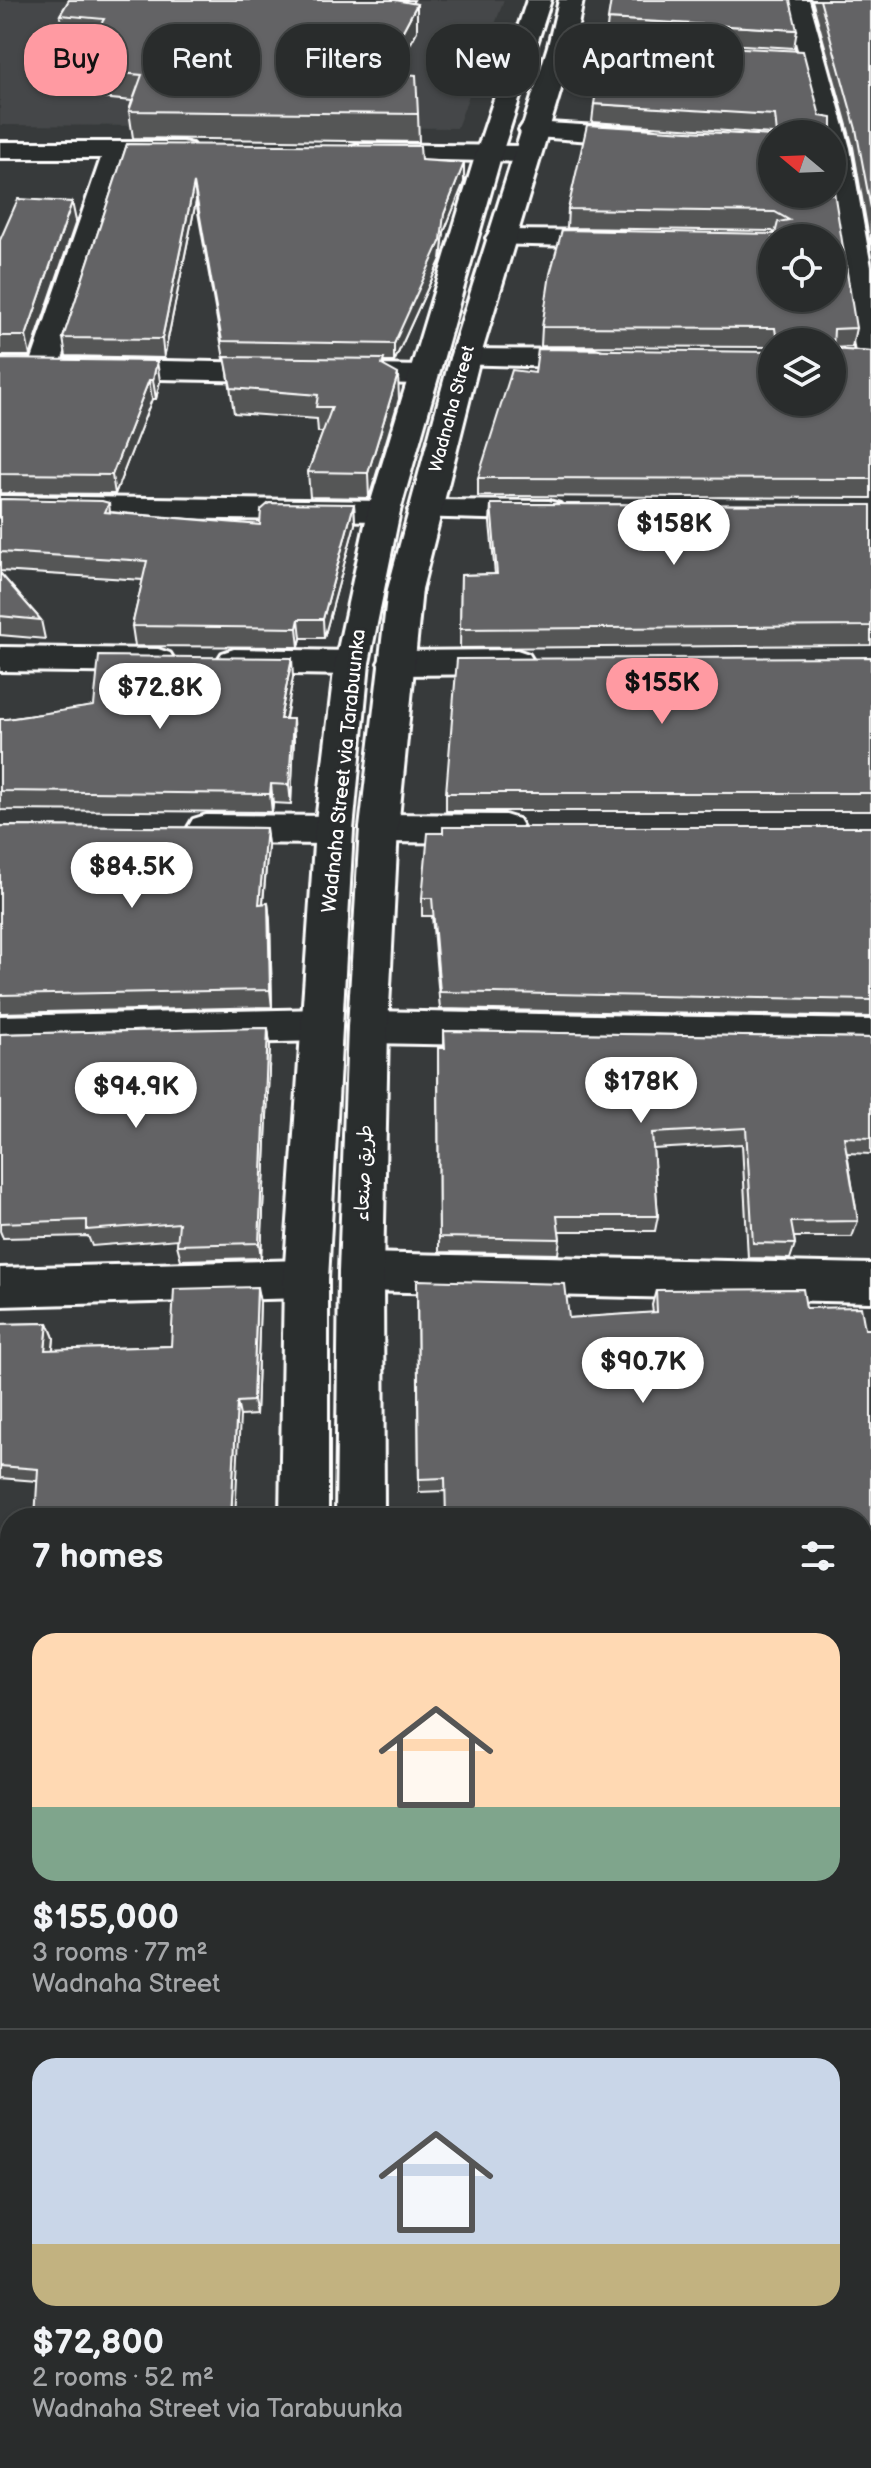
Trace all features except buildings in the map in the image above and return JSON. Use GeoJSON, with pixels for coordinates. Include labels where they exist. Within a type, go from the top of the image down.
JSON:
{"type":"FeatureCollection","features":[{"type":"Feature","properties":{"kind":"street","name":"Wadnaha Street"},"geometry":{"type":"LineString","coordinates":[[558,0],[560,24]]}},
{"type":"Feature","properties":{"kind":"street","name":"Wadnaha Street via Tarabuunka"},"geometry":{"type":"LineString","coordinates":[[304,1508],[306,1279],[334,830],[352,663],[384,511],[489,153],[558,0]]}},
{"type":"Feature","properties":{"kind":"street"},"geometry":{"type":"LineString","coordinates":[[797,0],[826,120]]}},
{"type":"Feature","properties":{"kind":"street"},"geometry":{"type":"LineString","coordinates":[[779,57],[810,59]]}},
{"type":"Feature","properties":{"kind":"street","name":"Wadnaha Street"},"geometry":{"type":"LineString","coordinates":[[379,828],[405,589],[465,358],[555,64]]}},
{"type":"Feature","properties":{"kind":"street"},"geometry":{"type":"LineString","coordinates":[[334,151],[489,153],[529,142],[676,139]]}},
{"type":"Feature","properties":{"kind":"street"},"geometry":{"type":"LineString","coordinates":[[44,368],[117,149]]}},
{"type":"Feature","properties":{"kind":"street"},"geometry":{"type":"LineString","coordinates":[[0,150],[210,150]]}},
{"type":"Feature","properties":{"kind":"street"},"geometry":{"type":"LineString","coordinates":[[500,238],[643,240]]}},
{"type":"Feature","properties":{"kind":"street"},"geometry":{"type":"LineString","coordinates":[[846,261],[862,357]]}},
{"type":"Feature","properties":{"kind":"street"},"geometry":{"type":"LineString","coordinates":[[465,358],[619,359]]}},
{"type":"Feature","properties":{"kind":"street"},"geometry":{"type":"LineString","coordinates":[[0,367],[423,375]]}},
{"type":"Feature","properties":{"kind":"street"},"geometry":{"type":"LineString","coordinates":[[0,506],[384,511]]}},
{"type":"Feature","properties":{"kind":"street"},"geometry":{"type":"LineString","coordinates":[[424,510],[584,511]]}},
{"type":"Feature","properties":{"kind":"street"},"geometry":{"type":"LineString","coordinates":[[0,659],[352,663]]}},
{"type":"Feature","properties":{"kind":"street"},"geometry":{"type":"LineString","coordinates":[[395,663],[553,662]]}},
{"type":"Feature","properties":{"kind":"street"},"geometry":{"type":"LineString","coordinates":[[379,828],[535,829]]}},
{"type":"Feature","properties":{"kind":"street","name":"طريق صنعاء"},"geometry":{"type":"LineString","coordinates":[[360,1508],[361,1272],[368,1027],[379,828]]}},
{"type":"Feature","properties":{"kind":"street"},"geometry":{"type":"LineString","coordinates":[[175,829],[334,830]]}},
{"type":"Feature","properties":{"kind":"street"},"geometry":{"type":"LineString","coordinates":[[0,1032],[322,1025]]}},
{"type":"Feature","properties":{"kind":"street"},"geometry":{"type":"LineString","coordinates":[[368,1027],[871,1036]]}},
{"type":"Feature","properties":{"kind":"street"},"geometry":{"type":"LineString","coordinates":[[361,1272],[871,1283]]}},
{"type":"Feature","properties":{"kind":"street"},"geometry":{"type":"LineString","coordinates":[[0,1287],[306,1279]]}},
{"type":"Feature","properties":{"kind":"shaded area"},"geometry":{"type":"Polygon","coordinates":[[[0,0],[504,0],[495,24],[426,24],[426,96],[469,96],[457,128],[0,125],[0,0]]]}}]}
